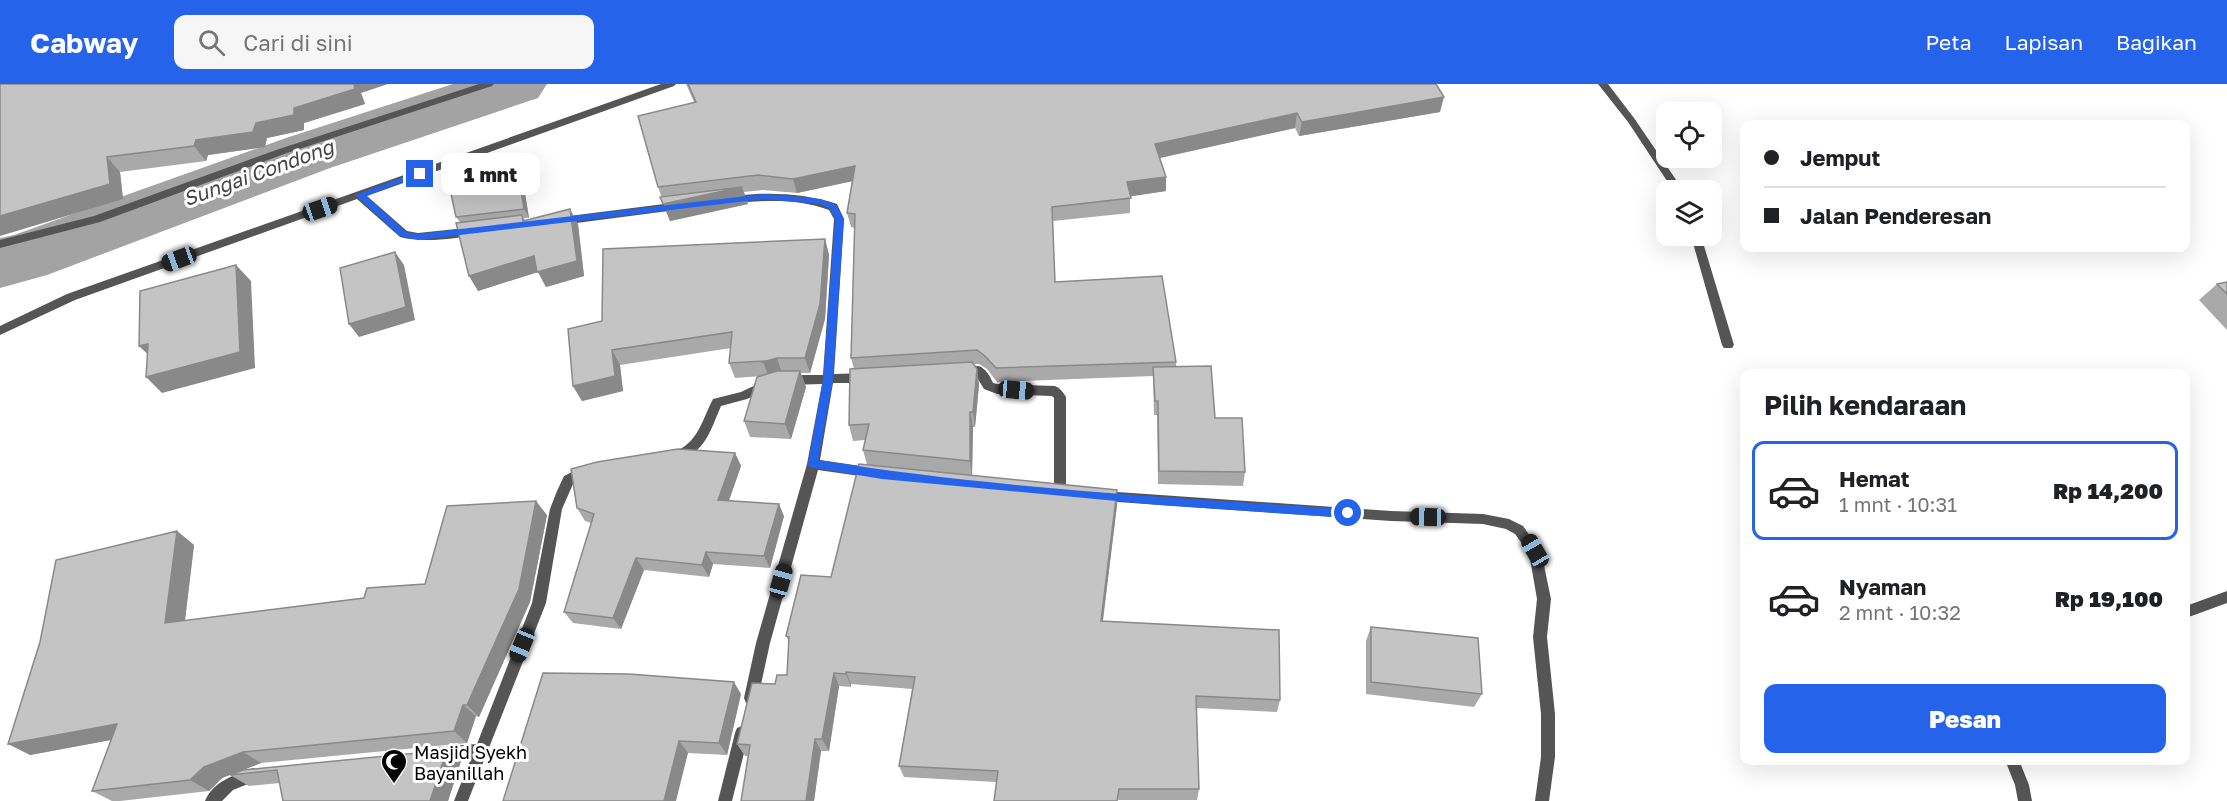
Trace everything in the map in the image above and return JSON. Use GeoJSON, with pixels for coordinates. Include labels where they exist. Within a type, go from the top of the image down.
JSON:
{"type":"FeatureCollection","features":[{"type":"Feature","properties":{"kind":"street"},"geometry":{"type":"LineString","coordinates":[[0,244],[96,219],[294,147],[489,84]]}},
{"type":"Feature","properties":{"kind":"street"},"geometry":{"type":"LineString","coordinates":[[0,331],[71,297],[671,84]]}},
{"type":"Feature","properties":{"kind":"street"},"geometry":{"type":"LineString","coordinates":[[1603,84],[1631,120],[1671,180]]}},
{"type":"Feature","properties":{"kind":"street"},"geometry":{"type":"LineString","coordinates":[[359,195],[404,234],[418,237],[489,230]]}},
{"type":"Feature","properties":{"kind":"street"},"geometry":{"type":"LineString","coordinates":[[718,201],[764,196],[821,202],[833,207],[839,219],[828,380],[813,464],[763,643],[747,716],[724,801]]}},
{"type":"Feature","properties":{"kind":"street"},"geometry":{"type":"LineString","coordinates":[[547,222],[696,204]]}},
{"type":"Feature","properties":{"kind":"street"},"geometry":{"type":"LineString","coordinates":[[1699,246],[1728,345]]}},
{"type":"Feature","properties":{"kind":"street"},"geometry":{"type":"LineString","coordinates":[[944,373],[979,371],[988,386],[997,389],[1055,391],[1060,397],[1059,492]]}},
{"type":"Feature","properties":{"kind":"street"},"geometry":{"type":"LineString","coordinates":[[662,458],[684,455],[695,447],[717,402],[782,380],[874,377]]}},
{"type":"Feature","properties":{"kind":"street"},"geometry":{"type":"LineString","coordinates":[[813,464],[882,475]]}},
{"type":"Feature","properties":{"kind":"street"},"geometry":{"type":"LineString","coordinates":[[460,801],[539,603],[556,509],[562,491],[573,476],[596,468]]}},
{"type":"Feature","properties":{"kind":"street"},"geometry":{"type":"LineString","coordinates":[[1093,495],[1368,515],[1484,519],[1509,524],[1519,530],[1535,551],[1544,599],[1540,637],[1548,714],[1548,747],[1542,801]]}},
{"type":"Feature","properties":{"kind":"street"},"geometry":{"type":"LineString","coordinates":[[2190,611],[2227,597]]}},
{"type":"Feature","properties":{"kind":"street"},"geometry":{"type":"LineString","coordinates":[[423,756],[480,750]]}},
{"type":"Feature","properties":{"kind":"street"},"geometry":{"type":"LineString","coordinates":[[2014,765],[2022,785],[2025,801]]}},
{"type":"Feature","properties":{"kind":"street"},"geometry":{"type":"LineString","coordinates":[[212,801],[228,784],[273,770]]}},
{"type":"Feature","properties":{"kind":"building"},"geometry":{"type":"Polygon","coordinates":[[[0,84],[354,84],[355,89],[294,108],[294,115],[256,123],[253,132],[196,140],[194,146],[107,157],[110,184],[0,216],[0,84]]]}},
{"type":"Feature","properties":{"kind":"building"},"geometry":{"type":"Polygon","coordinates":[[[688,84],[1436,84],[1444,97],[1302,122],[1297,113],[1155,144],[1166,177],[1127,182],[1131,198],[1052,207],[1055,282],[1162,276],[1176,362],[996,368],[977,350],[851,358],[855,214],[847,213],[855,166],[793,179],[758,175],[658,187],[638,116],[696,102],[688,84]]]}},
{"type":"Feature","properties":{"kind":"building"},"geometry":{"type":"Polygon","coordinates":[[[515,154],[524,209],[456,217],[446,171],[515,154]]]}},
{"type":"Feature","properties":{"kind":"building"},"geometry":{"type":"Polygon","coordinates":[[[742,187],[663,204],[660,197],[742,187]]]}},
{"type":"Feature","properties":{"kind":"building"},"geometry":{"type":"Polygon","coordinates":[[[570,209],[577,261],[537,272],[534,256],[469,276],[456,223],[522,215],[523,221],[570,209]]]}},
{"type":"Feature","properties":{"kind":"building"},"geometry":{"type":"Polygon","coordinates":[[[825,239],[820,304],[805,358],[777,358],[763,362],[729,363],[732,332],[612,350],[615,376],[573,386],[568,329],[602,321],[603,249],[825,239]]]}},
{"type":"Feature","properties":{"kind":"building"},"geometry":{"type":"Polygon","coordinates":[[[395,252],[406,307],[349,324],[340,268],[395,252]]]}},
{"type":"Feature","properties":{"kind":"building"},"geometry":{"type":"Polygon","coordinates":[[[236,265],[240,352],[146,377],[148,344],[139,346],[140,291],[236,265]]]}},
{"type":"Feature","properties":{"kind":"building"},"geometry":{"type":"Polygon","coordinates":[[[2227,282],[2227,294],[2217,284],[2227,282]]]}},
{"type":"Feature","properties":{"kind":"building"},"geometry":{"type":"Polygon","coordinates":[[[972,362],[977,369],[973,412],[970,412],[970,461],[863,450],[869,424],[849,425],[850,369],[972,362]]]}},
{"type":"Feature","properties":{"kind":"building"},"geometry":{"type":"Polygon","coordinates":[[[1211,366],[1215,418],[1242,418],[1245,472],[1159,471],[1158,401],[1155,401],[1153,367],[1211,366]]]}},
{"type":"Feature","properties":{"kind":"building"},"geometry":{"type":"Polygon","coordinates":[[[777,371],[800,371],[785,424],[744,421],[757,377],[777,371]]]}},
{"type":"Feature","properties":{"kind":"building"},"geometry":{"type":"Polygon","coordinates":[[[678,449],[735,453],[718,500],[779,504],[764,556],[706,552],[702,565],[636,558],[613,618],[564,612],[594,514],[577,508],[571,469],[597,462],[678,449]]]}},
{"type":"Feature","properties":{"kind":"building"},"geometry":{"type":"Polygon","coordinates":[[[859,464],[1117,490],[1101,621],[1279,630],[1280,700],[1196,696],[1199,789],[1119,789],[1117,801],[994,801],[998,771],[899,766],[915,677],[834,673],[822,739],[815,739],[806,801],[741,801],[750,745],[737,744],[752,683],[775,684],[777,675],[787,675],[789,637],[786,636],[801,575],[831,577],[859,464]]]}},
{"type":"Feature","properties":{"kind":"building"},"geometry":{"type":"Polygon","coordinates":[[[536,501],[519,589],[467,705],[463,705],[454,731],[243,752],[204,767],[190,780],[92,791],[117,724],[8,744],[40,642],[56,560],[177,531],[165,623],[364,598],[367,588],[425,584],[447,506],[536,501]]]}},
{"type":"Feature","properties":{"kind":"building"},"geometry":{"type":"Polygon","coordinates":[[[1371,627],[1478,638],[1482,694],[1371,682],[1371,627]]]}},
{"type":"Feature","properties":{"kind":"building"},"geometry":{"type":"Polygon","coordinates":[[[543,673],[629,674],[734,682],[719,743],[679,741],[664,801],[503,801],[543,673]]]}},
{"type":"Feature","properties":{"kind":"building"},"geometry":{"type":"Polygon","coordinates":[[[447,750],[430,801],[283,801],[277,770],[230,775],[243,770],[447,750]]]}},
{"type":"Feature","properties":{"kind":"waterway","name":"Sungai Condong"},"geometry":{"type":"LineString","coordinates":[[0,263],[23,258],[308,153],[517,84]]}},
{"type":"Feature","properties":{"kind":"place","name":"Masjid Syekh Bayanillah"},"geometry":{"type":"Point","coordinates":[394,785]}},
{"type":"Feature","properties":{"kind":"route"},"geometry":{"type":"LineString","coordinates":[[420,174],[359,195],[404,234],[418,237],[764,196],[821,202],[833,207],[839,219],[828,380],[813,464],[882,475],[1159,501],[1348,513]]}}]}
